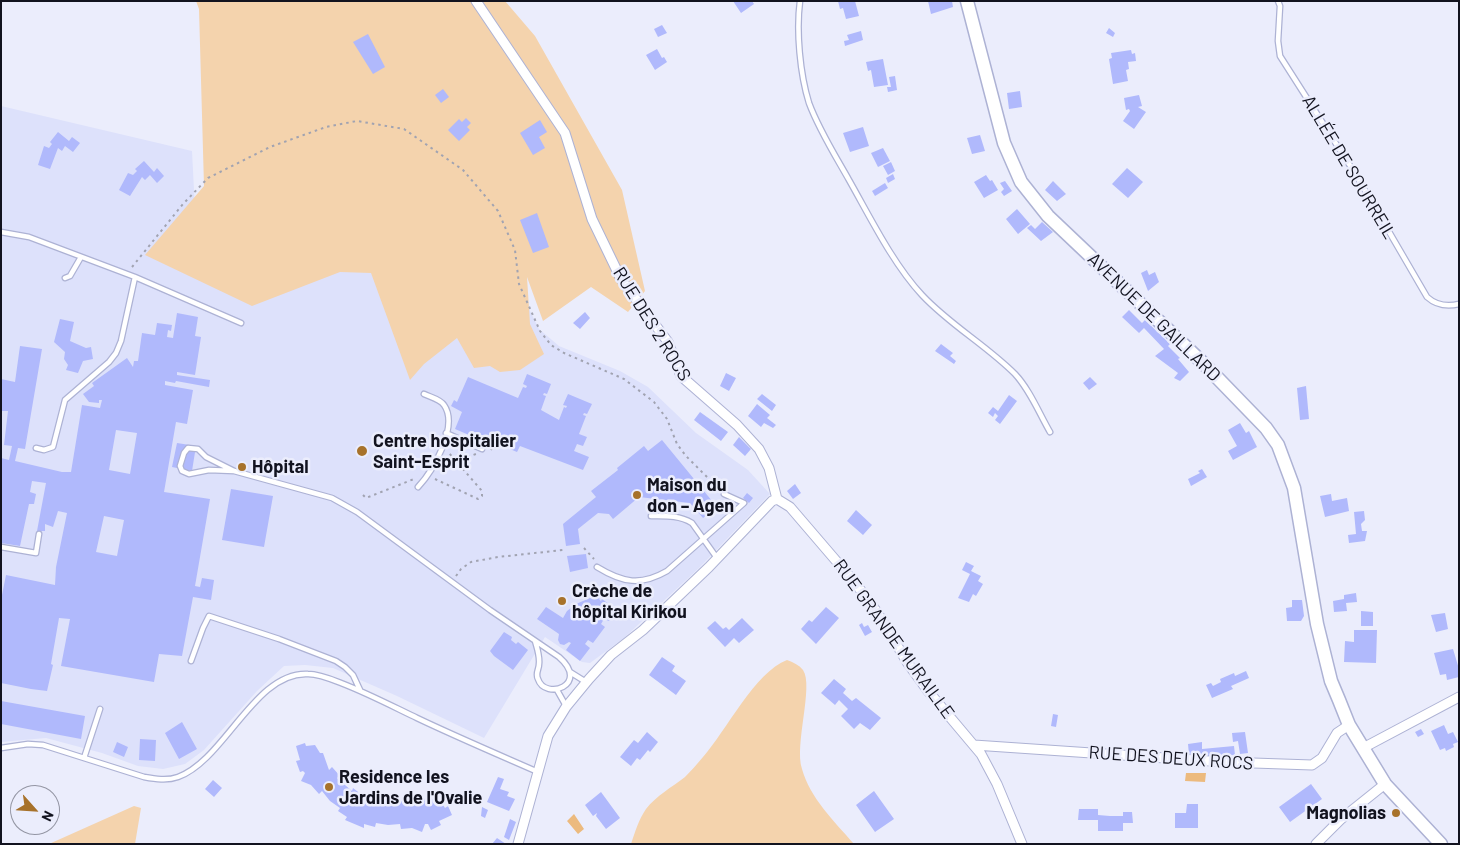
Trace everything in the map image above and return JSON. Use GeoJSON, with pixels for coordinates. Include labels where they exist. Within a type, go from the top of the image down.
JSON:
{"type":"FeatureCollection","features":[{"type":"Feature","properties":{"kind":"street","name":"RUE DES 2 ROCS"},"geometry":{"type":"LineString","coordinates":[[476,1],[565,133],[592,219],[621,279],[668,342],[681,376],[737,425],[758,449],[769,468],[777,499]]}},
{"type":"Feature","properties":{"kind":"street","name":"AVENUE DE GAILLARD"},"geometry":{"type":"LineString","coordinates":[[967,1],[1004,143],[1021,182],[1048,216],[1203,363],[1266,428],[1278,445],[1294,488],[1321,640],[1331,681],[1362,748],[1385,784],[1441,844]]}},
{"type":"Feature","properties":{"kind":"street"},"geometry":{"type":"LineString","coordinates":[[518,844],[548,736],[566,707],[586,682],[612,655],[642,630],[717,558],[772,501],[777,499]]}},
{"type":"Feature","properties":{"kind":"street","name":"RUE GRANDE MURAILLE"},"geometry":{"type":"LineString","coordinates":[[777,499],[790,507],[856,584],[877,612],[907,662],[928,691],[974,745],[997,784],[1022,844]]}},
{"type":"Feature","properties":{"kind":"street"},"geometry":{"type":"LineString","coordinates":[[1362,748],[1459,697]]}},
{"type":"Feature","properties":{"kind":"street","name":"RUE DES DEUX ROCS"},"geometry":{"type":"LineString","coordinates":[[974,745],[1224,762],[1312,765],[1322,758],[1338,731],[1350,725]]}},
{"type":"Feature","properties":{"kind":"street"},"geometry":{"type":"LineString","coordinates":[[1312,844],[1316,843],[1340,820],[1385,784]]}},
{"type":"Feature","properties":{"kind":"street"},"geometry":{"type":"LineString","coordinates":[[513,844],[530,804]]}},
{"type":"Feature","properties":{"kind":"lane"},"geometry":{"type":"LineString","coordinates":[[800,1],[798,32],[808,101],[818,126],[869,216],[912,282],[923,295],[948,319],[1015,374],[1030,395],[1050,432]]}},
{"type":"Feature","properties":{"kind":"lane","name":"ALLÉE DE SOURREIL"},"geometry":{"type":"LineString","coordinates":[[1278,1],[1280,6],[1278,41],[1280,56],[1356,176],[1427,297],[1439,304],[1452,306],[1459,304]]}},
{"type":"Feature","properties":{"kind":"lane"},"geometry":{"type":"LineString","coordinates":[[1,232],[29,237],[135,277],[242,323]]}},
{"type":"Feature","properties":{"kind":"lane"},"geometry":{"type":"LineString","coordinates":[[66,278],[70,276],[81,257]]}},
{"type":"Feature","properties":{"kind":"lane"},"geometry":{"type":"LineString","coordinates":[[36,448],[44,450],[53,447],[65,400],[116,354],[121,341],[135,277]]}},
{"type":"Feature","properties":{"kind":"lane"},"geometry":{"type":"LineString","coordinates":[[418,486],[427,477],[444,445],[448,418],[445,406],[440,401],[424,394]]}},
{"type":"Feature","properties":{"kind":"lane"},"geometry":{"type":"LineString","coordinates":[[446,433],[482,449]]}},
{"type":"Feature","properties":{"kind":"lane"},"geometry":{"type":"LineString","coordinates":[[234,471],[209,470],[189,474],[182,471],[180,466],[185,450],[188,448],[198,449],[206,457],[234,471],[338,500],[535,640],[566,663],[570,672],[586,682]]}},
{"type":"Feature","properties":{"kind":"lane"},"geometry":{"type":"LineString","coordinates":[[597,567],[633,582],[644,582],[667,571],[744,503],[724,494]]}},
{"type":"Feature","properties":{"kind":"lane"},"geometry":{"type":"LineString","coordinates":[[650,516],[678,517],[692,523],[717,558]]}},
{"type":"Feature","properties":{"kind":"lane"},"geometry":{"type":"LineString","coordinates":[[1,547],[36,553],[39,534]]}},
{"type":"Feature","properties":{"kind":"lane"},"geometry":{"type":"LineString","coordinates":[[191,661],[209,616],[279,639],[336,661],[353,675],[360,690]]}},
{"type":"Feature","properties":{"kind":"lane"},"geometry":{"type":"LineString","coordinates":[[535,640],[538,654],[537,676],[539,682],[546,687],[557,690],[567,683],[570,672]]}},
{"type":"Feature","properties":{"kind":"lane"},"geometry":{"type":"LineString","coordinates":[[1,748],[28,744],[43,745],[144,777],[161,780],[178,778],[193,769],[218,746],[262,695],[288,677],[308,674],[360,690],[447,732],[538,772]]}},
{"type":"Feature","properties":{"kind":"lane"},"geometry":{"type":"LineString","coordinates":[[557,690],[566,707]]}},
{"type":"Feature","properties":{"kind":"lane"},"geometry":{"type":"LineString","coordinates":[[84,758],[100,708]]}},
{"type":"Feature","properties":{"kind":"path"},"geometry":{"type":"LineString","coordinates":[[132,268],[184,204],[208,178],[270,147],[326,127],[358,122],[404,129],[463,170],[498,211],[515,250],[519,284],[540,331],[551,345],[564,353],[624,379],[654,402],[667,419],[677,444],[686,456],[724,494]]}},
{"type":"Feature","properties":{"kind":"path"},"geometry":{"type":"LineString","coordinates":[[490,450],[498,434]]}},
{"type":"Feature","properties":{"kind":"path"},"geometry":{"type":"LineString","coordinates":[[439,473],[436,479],[478,499],[482,496],[482,491],[449,454],[451,449]]}},
{"type":"Feature","properties":{"kind":"path"},"geometry":{"type":"LineString","coordinates":[[472,453],[481,456]]}},
{"type":"Feature","properties":{"kind":"path"},"geometry":{"type":"LineString","coordinates":[[442,466],[476,454]]}},
{"type":"Feature","properties":{"kind":"path"},"geometry":{"type":"LineString","coordinates":[[362,495],[366,498],[422,476],[427,477]]}},
{"type":"Feature","properties":{"kind":"path"},"geometry":{"type":"LineString","coordinates":[[584,548],[594,558],[597,567]]}},
{"type":"Feature","properties":{"kind":"path"},"geometry":{"type":"LineString","coordinates":[[457,586],[456,576],[461,569],[472,562],[498,557],[563,550]]}},
{"type":"Feature","properties":{"kind":"shaded area"},"geometry":{"type":"Polygon","coordinates":[[[196,1],[505,1],[535,36],[622,190],[645,291],[628,312],[591,287],[543,321],[527,277],[530,324],[544,354],[520,370],[500,372],[490,366],[474,368],[457,338],[424,364],[410,380],[371,273],[340,272],[252,306],[145,255],[204,186],[199,9],[196,1]]]}},
{"type":"Feature","properties":{"kind":"shaded area","name":"Centre hospitalier Saint-Esprit"},"geometry":{"type":"Polygon","coordinates":[[[1,106],[192,151],[195,210],[432,134],[516,230],[530,311],[539,329],[559,346],[620,371],[648,387],[696,433],[748,470],[770,494],[699,568],[624,638],[590,663],[582,662],[545,637],[484,738],[397,696],[333,668],[305,665],[284,666],[257,691],[204,750],[185,764],[163,769],[138,766],[102,753],[46,738],[1,742],[1,106]]]}},
{"type":"Feature","properties":{"kind":"shaded area"},"geometry":{"type":"Polygon","coordinates":[[[787,660],[801,668],[806,678],[800,759],[806,780],[824,809],[854,844],[631,844],[639,821],[650,804],[690,772],[712,746],[752,689],[775,667],[787,660]]]}},
{"type":"Feature","properties":{"kind":"shaded area"},"geometry":{"type":"Polygon","coordinates":[[[1186,773],[1206,773],[1205,782],[1185,781],[1186,773]]]}},
{"type":"Feature","properties":{"kind":"shaded area"},"geometry":{"type":"Polygon","coordinates":[[[134,806],[141,808],[135,844],[49,844],[134,806]]]}},
{"type":"Feature","properties":{"kind":"shaded area"},"geometry":{"type":"Polygon","coordinates":[[[574,814],[584,829],[578,834],[567,821],[574,814]]]}},
{"type":"Feature","properties":{"kind":"building"},"geometry":{"type":"Polygon","coordinates":[[[733,1],[752,1],[754,4],[741,13],[733,1]]]}},
{"type":"Feature","properties":{"kind":"building"},"geometry":{"type":"Polygon","coordinates":[[[838,1],[855,1],[859,16],[846,19],[843,8],[840,9],[838,1]]]}},
{"type":"Feature","properties":{"kind":"building"},"geometry":{"type":"Polygon","coordinates":[[[928,1],[952,1],[953,7],[931,14],[928,1]]]}},
{"type":"Feature","properties":{"kind":"building"},"geometry":{"type":"Polygon","coordinates":[[[662,25],[667,33],[658,37],[654,29],[662,25]]]}},
{"type":"Feature","properties":{"kind":"building"},"geometry":{"type":"Polygon","coordinates":[[[1109,28],[1115,33],[1113,37],[1106,33],[1109,28]]]}},
{"type":"Feature","properties":{"kind":"building"},"geometry":{"type":"Polygon","coordinates":[[[861,31],[863,40],[845,46],[844,41],[849,40],[847,35],[861,31]]]}},
{"type":"Feature","properties":{"kind":"building"},"geometry":{"type":"Polygon","coordinates":[[[368,34],[385,67],[373,74],[353,42],[368,34]]]}},
{"type":"Feature","properties":{"kind":"building"},"geometry":{"type":"Polygon","coordinates":[[[657,49],[662,58],[664,57],[667,62],[655,70],[646,55],[657,49]]]}},
{"type":"Feature","properties":{"kind":"building"},"geometry":{"type":"Polygon","coordinates":[[[1131,50],[1132,54],[1135,53],[1136,61],[1128,62],[1129,69],[1126,70],[1128,81],[1113,84],[1109,59],[1112,58],[1111,53],[1131,50]]]}},
{"type":"Feature","properties":{"kind":"building"},"geometry":{"type":"Polygon","coordinates":[[[883,59],[888,85],[874,87],[871,70],[868,71],[866,62],[883,59]]]}},
{"type":"Feature","properties":{"kind":"building"},"geometry":{"type":"Polygon","coordinates":[[[895,76],[897,90],[888,92],[887,87],[891,87],[889,77],[895,76]]]}},
{"type":"Feature","properties":{"kind":"building"},"geometry":{"type":"Polygon","coordinates":[[[443,89],[449,97],[441,103],[435,95],[443,89]]]}},
{"type":"Feature","properties":{"kind":"building"},"geometry":{"type":"Polygon","coordinates":[[[1020,91],[1022,107],[1009,109],[1007,93],[1020,91]]]}},
{"type":"Feature","properties":{"kind":"building"},"geometry":{"type":"Polygon","coordinates":[[[1139,95],[1142,106],[1138,107],[1146,112],[1134,129],[1123,121],[1130,111],[1129,109],[1126,110],[1124,98],[1139,95]]]}},
{"type":"Feature","properties":{"kind":"building"},"geometry":{"type":"Polygon","coordinates":[[[466,118],[471,123],[467,127],[470,130],[459,141],[448,130],[459,119],[462,122],[466,118]]]}},
{"type":"Feature","properties":{"kind":"building"},"geometry":{"type":"Polygon","coordinates":[[[540,120],[547,132],[539,137],[545,148],[533,155],[520,133],[540,120]]]}},
{"type":"Feature","properties":{"kind":"building"},"geometry":{"type":"Polygon","coordinates":[[[863,127],[869,146],[850,152],[843,133],[863,127]]]}},
{"type":"Feature","properties":{"kind":"building"},"geometry":{"type":"Polygon","coordinates":[[[58,132],[69,141],[72,137],[80,143],[73,152],[65,146],[62,151],[58,148],[50,169],[38,165],[44,146],[49,148],[52,144],[50,142],[58,132]]]}},
{"type":"Feature","properties":{"kind":"building"},"geometry":{"type":"Polygon","coordinates":[[[980,135],[985,151],[972,154],[967,138],[980,135]]]}},
{"type":"Feature","properties":{"kind":"building"},"geometry":{"type":"Polygon","coordinates":[[[883,148],[890,161],[878,167],[871,153],[883,148]]]}},
{"type":"Feature","properties":{"kind":"building"},"geometry":{"type":"Polygon","coordinates":[[[144,161],[154,172],[157,168],[164,176],[157,183],[150,175],[145,180],[142,177],[130,196],[119,190],[128,173],[133,175],[137,171],[135,169],[144,161]]]}},
{"type":"Feature","properties":{"kind":"building"},"geometry":{"type":"Polygon","coordinates":[[[891,162],[895,171],[888,175],[883,166],[891,162]]]}},
{"type":"Feature","properties":{"kind":"building"},"geometry":{"type":"Polygon","coordinates":[[[1127,168],[1143,182],[1128,198],[1112,184],[1127,168]]]}},
{"type":"Feature","properties":{"kind":"building"},"geometry":{"type":"Polygon","coordinates":[[[893,174],[895,179],[888,183],[886,178],[893,174]]]}},
{"type":"Feature","properties":{"kind":"building"},"geometry":{"type":"Polygon","coordinates":[[[986,175],[990,181],[992,180],[998,190],[984,198],[974,182],[986,175]]]}},
{"type":"Feature","properties":{"kind":"building"},"geometry":{"type":"Polygon","coordinates":[[[1005,181],[1012,191],[1004,196],[1001,192],[1004,189],[1000,183],[1005,181]]]}},
{"type":"Feature","properties":{"kind":"building"},"geometry":{"type":"Polygon","coordinates":[[[1053,181],[1066,194],[1057,201],[1045,190],[1053,181]]]}},
{"type":"Feature","properties":{"kind":"building"},"geometry":{"type":"Polygon","coordinates":[[[885,183],[888,188],[875,196],[872,191],[885,183]]]}},
{"type":"Feature","properties":{"kind":"building"},"geometry":{"type":"Polygon","coordinates":[[[1017,209],[1030,224],[1018,234],[1006,219],[1017,209]]]}},
{"type":"Feature","properties":{"kind":"building"},"geometry":{"type":"Polygon","coordinates":[[[537,213],[549,247],[533,253],[520,220],[537,213]]]}},
{"type":"Feature","properties":{"kind":"building"},"geometry":{"type":"Polygon","coordinates":[[[1042,222],[1053,232],[1041,241],[1027,228],[1031,225],[1035,229],[1042,222]]]}},
{"type":"Feature","properties":{"kind":"building"},"geometry":{"type":"Polygon","coordinates":[[[1147,270],[1149,275],[1155,272],[1159,282],[1148,291],[1141,273],[1147,270]]]}},
{"type":"Feature","properties":{"kind":"building"},"geometry":{"type":"Polygon","coordinates":[[[1129,310],[1142,323],[1145,320],[1170,344],[1168,346],[1180,358],[1178,359],[1189,372],[1180,381],[1174,378],[1178,373],[1155,356],[1164,349],[1144,328],[1139,333],[1122,317],[1129,310]]]}},
{"type":"Feature","properties":{"kind":"building"},"geometry":{"type":"Polygon","coordinates":[[[585,312],[590,318],[580,329],[573,323],[585,312]]]}},
{"type":"Feature","properties":{"kind":"building"},"geometry":{"type":"Polygon","coordinates":[[[177,313],[198,317],[195,336],[201,337],[195,375],[177,372],[177,375],[210,380],[209,387],[165,381],[165,385],[193,390],[187,424],[176,422],[164,492],[210,499],[195,586],[200,587],[202,578],[214,580],[211,600],[193,597],[182,656],[159,654],[154,682],[61,666],[70,619],[59,618],[51,664],[53,665],[47,691],[1,683],[1,600],[6,575],[55,585],[56,567],[67,513],[58,511],[53,527],[45,524],[45,531],[37,531],[46,483],[32,481],[30,492],[36,494],[34,504],[29,504],[20,546],[1,543],[1,458],[9,460],[12,446],[4,445],[8,411],[1,411],[1,379],[15,382],[20,346],[42,349],[25,449],[18,448],[15,461],[62,472],[71,472],[82,405],[100,408],[102,400],[99,400],[99,403],[89,402],[83,394],[94,386],[92,383],[127,358],[133,367],[134,361],[138,361],[142,333],[155,335],[157,323],[172,325],[171,331],[168,330],[167,337],[173,338],[177,313]],[[116,430],[109,470],[130,474],[137,433],[116,430]],[[104,516],[96,552],[117,556],[124,520],[104,516]]]}},
{"type":"Feature","properties":{"kind":"building"},"geometry":{"type":"Polygon","coordinates":[[[60,319],[74,322],[70,341],[86,348],[91,347],[93,359],[83,361],[78,373],[66,370],[68,365],[64,359],[65,352],[54,342],[60,319]]]}},
{"type":"Feature","properties":{"kind":"building"},"geometry":{"type":"Polygon","coordinates":[[[941,344],[953,353],[950,356],[956,361],[954,364],[935,351],[941,344]]]}},
{"type":"Feature","properties":{"kind":"building"},"geometry":{"type":"Polygon","coordinates":[[[726,373],[736,378],[729,391],[720,386],[726,373]]]}},
{"type":"Feature","properties":{"kind":"building"},"geometry":{"type":"Polygon","coordinates":[[[527,374],[551,384],[547,394],[544,393],[543,395],[546,396],[541,410],[559,420],[564,407],[566,408],[567,406],[563,405],[568,394],[592,404],[587,414],[584,413],[583,415],[586,416],[579,434],[587,437],[583,446],[577,444],[574,451],[589,457],[583,470],[520,446],[517,452],[498,444],[502,436],[495,432],[490,444],[455,429],[462,412],[451,406],[454,400],[457,402],[468,377],[518,398],[523,387],[526,388],[527,386],[523,384],[527,374]]]}},
{"type":"Feature","properties":{"kind":"building"},"geometry":{"type":"Polygon","coordinates":[[[1090,377],[1097,384],[1089,390],[1083,383],[1090,377]]]}},
{"type":"Feature","properties":{"kind":"building"},"geometry":{"type":"Polygon","coordinates":[[[1306,386],[1309,419],[1300,420],[1297,388],[1306,386]]]}},
{"type":"Feature","properties":{"kind":"building"},"geometry":{"type":"Polygon","coordinates":[[[762,394],[776,405],[772,411],[757,399],[762,394]]]}},
{"type":"Feature","properties":{"kind":"building"},"geometry":{"type":"Polygon","coordinates":[[[1009,395],[1017,401],[1000,424],[995,420],[998,416],[995,413],[993,417],[988,413],[993,407],[998,411],[1009,395]]]}},
{"type":"Feature","properties":{"kind":"building"},"geometry":{"type":"Polygon","coordinates":[[[757,404],[770,415],[767,418],[776,425],[773,428],[764,423],[761,427],[748,416],[757,404]]]}},
{"type":"Feature","properties":{"kind":"building"},"geometry":{"type":"Polygon","coordinates":[[[700,412],[728,432],[721,441],[694,420],[700,412]]]}},
{"type":"Feature","properties":{"kind":"building"},"geometry":{"type":"Polygon","coordinates":[[[1240,423],[1246,433],[1249,431],[1257,447],[1233,460],[1228,451],[1237,446],[1228,430],[1240,423]]]}},
{"type":"Feature","properties":{"kind":"building"},"geometry":{"type":"Polygon","coordinates":[[[739,437],[751,449],[745,456],[733,445],[739,437]]]}},
{"type":"Feature","properties":{"kind":"building","name":"Maison du don – Agen"},"geometry":{"type":"Polygon","coordinates":[[[662,440],[717,507],[703,518],[690,503],[639,497],[613,519],[609,514],[598,513],[578,529],[580,544],[566,546],[563,524],[596,497],[591,491],[644,446],[648,451],[662,440]]]}},
{"type":"Feature","properties":{"kind":"building"},"geometry":{"type":"Polygon","coordinates":[[[177,443],[196,446],[192,471],[172,467],[177,443]]]}},
{"type":"Feature","properties":{"kind":"building"},"geometry":{"type":"Polygon","coordinates":[[[1202,469],[1207,477],[1191,486],[1188,479],[1200,473],[1198,471],[1202,469]]]}},
{"type":"Feature","properties":{"kind":"building"},"geometry":{"type":"Polygon","coordinates":[[[795,484],[801,493],[793,499],[787,491],[795,484]]]}},
{"type":"Feature","properties":{"kind":"building"},"geometry":{"type":"Polygon","coordinates":[[[231,489],[273,496],[264,547],[222,540],[231,489]]]}},
{"type":"Feature","properties":{"kind":"building"},"geometry":{"type":"Polygon","coordinates":[[[747,493],[753,498],[749,503],[743,498],[747,493]]]}},
{"type":"Feature","properties":{"kind":"building"},"geometry":{"type":"Polygon","coordinates":[[[1331,494],[1332,501],[1347,498],[1349,511],[1325,517],[1320,496],[1331,494]]]}},
{"type":"Feature","properties":{"kind":"building"},"geometry":{"type":"Polygon","coordinates":[[[856,510],[872,525],[863,535],[847,521],[856,510]]]}},
{"type":"Feature","properties":{"kind":"building"},"geometry":{"type":"Polygon","coordinates":[[[1364,511],[1365,520],[1361,524],[1362,531],[1367,531],[1365,541],[1349,543],[1348,535],[1356,534],[1354,512],[1364,511]]]}},
{"type":"Feature","properties":{"kind":"building"},"geometry":{"type":"Polygon","coordinates":[[[586,554],[588,568],[570,572],[567,556],[586,554]]]}},
{"type":"Feature","properties":{"kind":"building"},"geometry":{"type":"Polygon","coordinates":[[[966,562],[974,566],[971,571],[981,576],[978,581],[983,584],[976,596],[973,594],[969,602],[958,598],[970,574],[962,570],[966,562]]]}},
{"type":"Feature","properties":{"kind":"building"},"geometry":{"type":"Polygon","coordinates":[[[1356,593],[1357,602],[1346,603],[1347,611],[1334,612],[1333,601],[1344,599],[1344,595],[1356,593]]]}},
{"type":"Feature","properties":{"kind":"building"},"geometry":{"type":"Polygon","coordinates":[[[601,596],[599,599],[601,601],[602,599],[617,610],[609,621],[604,619],[601,624],[605,627],[593,643],[588,640],[585,644],[590,648],[580,661],[566,650],[571,643],[560,644],[558,640],[559,634],[537,619],[546,607],[563,618],[567,611],[576,604],[601,596]]]}},
{"type":"Feature","properties":{"kind":"building"},"geometry":{"type":"Polygon","coordinates":[[[1292,600],[1302,600],[1304,616],[1301,621],[1287,621],[1286,608],[1292,607],[1292,600]]]}},
{"type":"Feature","properties":{"kind":"building"},"geometry":{"type":"Polygon","coordinates":[[[826,607],[839,618],[816,644],[801,629],[809,620],[812,622],[826,607]]]}},
{"type":"Feature","properties":{"kind":"building"},"geometry":{"type":"Polygon","coordinates":[[[1361,611],[1373,612],[1373,626],[1361,626],[1361,611]]]}},
{"type":"Feature","properties":{"kind":"building"},"geometry":{"type":"Polygon","coordinates":[[[1445,613],[1448,629],[1436,632],[1431,615],[1445,613]]]}},
{"type":"Feature","properties":{"kind":"building"},"geometry":{"type":"Polygon","coordinates":[[[742,618],[754,630],[739,643],[734,638],[725,647],[707,628],[715,621],[723,629],[726,627],[729,630],[742,618]]]}},
{"type":"Feature","properties":{"kind":"building"},"geometry":{"type":"Polygon","coordinates":[[[862,623],[864,627],[868,625],[872,632],[865,636],[859,625],[862,623]]]}},
{"type":"Feature","properties":{"kind":"building"},"geometry":{"type":"Polygon","coordinates":[[[1354,630],[1377,630],[1376,663],[1344,662],[1345,641],[1354,642],[1354,630]]]}},
{"type":"Feature","properties":{"kind":"building"},"geometry":{"type":"Polygon","coordinates":[[[504,632],[512,637],[511,640],[516,644],[518,642],[528,650],[513,670],[490,651],[504,632]]]}},
{"type":"Feature","properties":{"kind":"building"},"geometry":{"type":"Polygon","coordinates":[[[1453,649],[1459,669],[1459,677],[1447,680],[1446,674],[1440,675],[1434,653],[1453,649]]]}},
{"type":"Feature","properties":{"kind":"building"},"geometry":{"type":"Polygon","coordinates":[[[662,657],[675,666],[672,671],[686,681],[676,695],[649,675],[662,657]]]}},
{"type":"Feature","properties":{"kind":"building"},"geometry":{"type":"Polygon","coordinates":[[[1246,671],[1249,678],[1231,686],[1233,689],[1212,698],[1206,685],[1211,683],[1213,686],[1221,682],[1220,679],[1234,673],[1235,676],[1246,671]]]}},
{"type":"Feature","properties":{"kind":"building"},"geometry":{"type":"Polygon","coordinates":[[[834,679],[846,689],[843,693],[852,701],[856,698],[881,718],[870,730],[860,723],[854,729],[841,716],[848,709],[839,700],[835,705],[821,693],[834,679]]]}},
{"type":"Feature","properties":{"kind":"building"},"geometry":{"type":"Polygon","coordinates":[[[1,701],[85,716],[81,739],[1,724],[1,701]]]}},
{"type":"Feature","properties":{"kind":"building"},"geometry":{"type":"Polygon","coordinates":[[[1053,714],[1058,715],[1056,727],[1051,726],[1053,714]]]}},
{"type":"Feature","properties":{"kind":"building"},"geometry":{"type":"Polygon","coordinates":[[[182,722],[197,749],[179,759],[165,733],[182,722]]]}},
{"type":"Feature","properties":{"kind":"building"},"geometry":{"type":"Polygon","coordinates":[[[1444,725],[1448,734],[1453,732],[1458,742],[1453,744],[1454,747],[1446,751],[1445,748],[1440,750],[1431,731],[1444,725]]]}},
{"type":"Feature","properties":{"kind":"building"},"geometry":{"type":"Polygon","coordinates":[[[1421,729],[1424,734],[1418,737],[1415,732],[1421,729]]]}},
{"type":"Feature","properties":{"kind":"building"},"geometry":{"type":"Polygon","coordinates":[[[647,732],[658,742],[650,752],[648,750],[640,760],[637,758],[631,766],[620,757],[634,740],[638,743],[647,732]]]}},
{"type":"Feature","properties":{"kind":"building"},"geometry":{"type":"Polygon","coordinates":[[[1245,732],[1248,753],[1240,754],[1238,741],[1233,742],[1232,733],[1245,732]]]}},
{"type":"Feature","properties":{"kind":"building"},"geometry":{"type":"Polygon","coordinates":[[[140,739],[156,740],[155,761],[139,760],[140,739]]]}},
{"type":"Feature","properties":{"kind":"building"},"geometry":{"type":"Polygon","coordinates":[[[117,742],[128,747],[124,757],[113,752],[117,742]]]}},
{"type":"Feature","properties":{"kind":"building"},"geometry":{"type":"Polygon","coordinates":[[[1202,742],[1202,749],[1234,746],[1235,755],[1217,757],[1189,755],[1188,744],[1202,742]]]}},
{"type":"Feature","properties":{"kind":"building","name":"Residence les Jardins de l'Ovalie"},"geometry":{"type":"Polygon","coordinates":[[[305,743],[306,746],[315,745],[320,753],[323,753],[329,770],[332,767],[340,776],[337,778],[352,791],[353,788],[362,795],[381,800],[380,803],[390,805],[399,804],[399,801],[410,800],[411,805],[427,797],[429,800],[438,797],[445,808],[448,806],[452,815],[439,821],[441,825],[431,830],[428,824],[425,824],[422,832],[412,828],[401,829],[400,824],[376,823],[375,827],[364,824],[364,828],[345,820],[347,817],[338,811],[340,808],[330,801],[322,791],[319,794],[311,785],[301,781],[305,773],[303,771],[300,772],[296,761],[300,760],[296,746],[305,743]]]}},
{"type":"Feature","properties":{"kind":"building"},"geometry":{"type":"Polygon","coordinates":[[[498,777],[504,779],[500,789],[509,792],[507,796],[515,799],[509,811],[487,802],[498,777]]]}},
{"type":"Feature","properties":{"kind":"building"},"geometry":{"type":"Polygon","coordinates":[[[213,780],[222,788],[214,797],[205,789],[213,780]]]}},
{"type":"Feature","properties":{"kind":"building"},"geometry":{"type":"Polygon","coordinates":[[[1311,784],[1322,799],[1290,822],[1279,807],[1311,784]]]}},
{"type":"Feature","properties":{"kind":"building"},"geometry":{"type":"Polygon","coordinates":[[[874,791],[894,819],[875,832],[856,805],[874,791]]]}},
{"type":"Feature","properties":{"kind":"building"},"geometry":{"type":"Polygon","coordinates":[[[601,792],[620,818],[606,829],[596,816],[597,813],[593,816],[585,805],[601,792]]]}},
{"type":"Feature","properties":{"kind":"building"},"geometry":{"type":"Polygon","coordinates":[[[1187,804],[1198,804],[1198,828],[1175,828],[1175,813],[1186,813],[1187,804]]]}},
{"type":"Feature","properties":{"kind":"building"},"geometry":{"type":"Polygon","coordinates":[[[482,807],[488,810],[485,818],[481,816],[482,807]]]}},
{"type":"Feature","properties":{"kind":"building"},"geometry":{"type":"Polygon","coordinates":[[[1079,809],[1098,809],[1098,815],[1110,816],[1123,816],[1123,812],[1132,812],[1133,823],[1123,823],[1123,831],[1098,831],[1098,820],[1078,820],[1079,809]]]}},
{"type":"Feature","properties":{"kind":"building"},"geometry":{"type":"Polygon","coordinates":[[[510,819],[516,822],[509,840],[504,837],[510,819]]]}},
{"type":"Feature","properties":{"kind":"building"},"geometry":{"type":"Polygon","coordinates":[[[497,838],[506,844],[492,844],[497,838]]]}},
{"type":"Feature","properties":{"kind":"place","name":"Centre hospitalier Saint-Esprit"},"geometry":{"type":"Point","coordinates":[362,451]}},
{"type":"Feature","properties":{"kind":"place","name":"Hôpital"},"geometry":{"type":"Point","coordinates":[242,467]}},
{"type":"Feature","properties":{"kind":"place","name":"Maison du don – Agen"},"geometry":{"type":"Point","coordinates":[637,495]}},
{"type":"Feature","properties":{"kind":"place","name":"Crèche de hôpital Kirikou"},"geometry":{"type":"Point","coordinates":[562,601]}},
{"type":"Feature","properties":{"kind":"place","name":"Residence les Jardins de l'Ovalie"},"geometry":{"type":"Point","coordinates":[329,787]}},
{"type":"Feature","properties":{"kind":"place","name":"Magnolias"},"geometry":{"type":"Point","coordinates":[1396,813]}}]}
